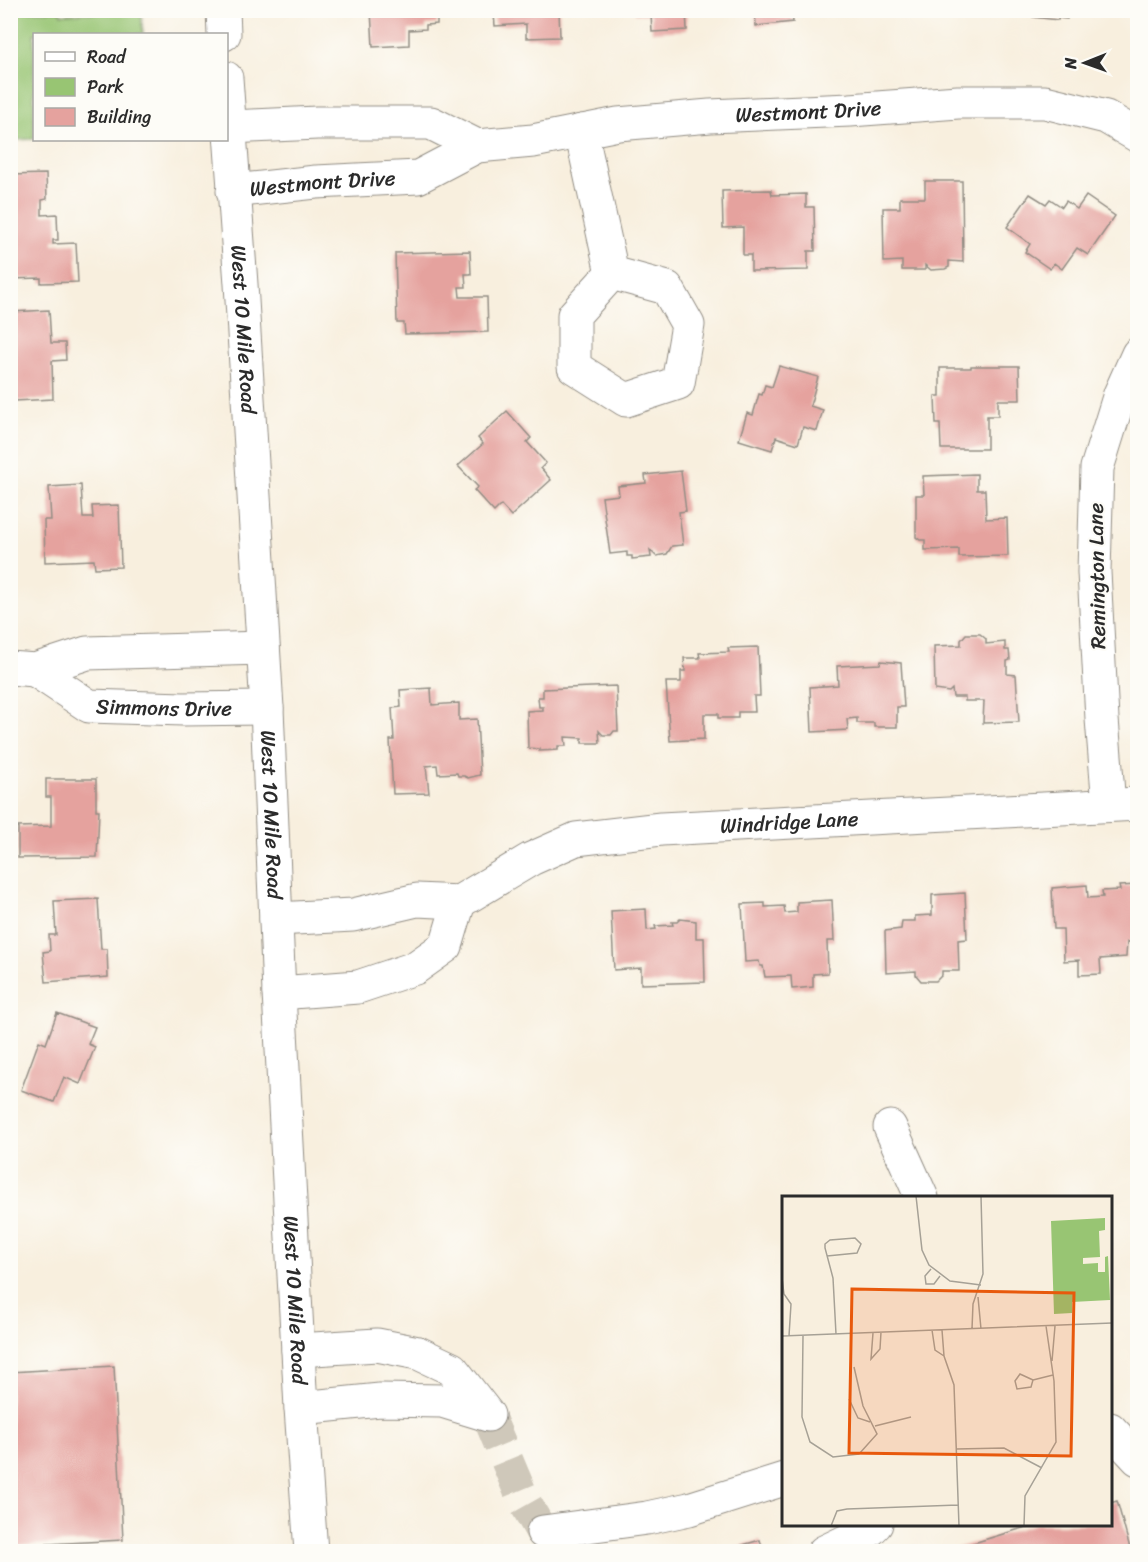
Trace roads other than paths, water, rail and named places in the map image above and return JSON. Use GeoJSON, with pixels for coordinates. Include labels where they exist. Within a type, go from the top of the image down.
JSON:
{"type":"FeatureCollection","features":[{"type":"Feature","properties":{"kind":"street"},"geometry":{"type":"LineString","coordinates":[[223,10],[224,33]]}},
{"type":"Feature","properties":{"kind":"street","name":"Westmont Drive"},"geometry":{"type":"LineString","coordinates":[[233,191],[316,182],[418,177],[477,146],[533,141],[618,124],[710,116],[850,110],[958,102],[1045,102],[1106,117],[1137,136]]}},
{"type":"Feature","properties":{"kind":"street","name":"West 10 Mile Road"},"geometry":{"type":"LineString","coordinates":[[228,111],[267,708],[279,993],[311,1551]]}},
{"type":"Feature","properties":{"kind":"street"},"geometry":{"type":"LineString","coordinates":[[229,127],[317,123],[431,123],[477,146]]}},
{"type":"Feature","properties":{"kind":"street"},"geometry":{"type":"LineString","coordinates":[[581,131],[612,273]]}},
{"type":"Feature","properties":{"kind":"street","name":"Remington Lane"},"geometry":{"type":"LineString","coordinates":[[1123,804],[1102,719],[1094,572],[1097,468],[1120,394],[1137,354]]}},
{"type":"Feature","properties":{"kind":"street","name":"Simmons Drive"},"geometry":{"type":"LineString","coordinates":[[23,669],[87,653],[263,648]]}},
{"type":"Feature","properties":{"kind":"street","name":"Simmons Drive"},"geometry":{"type":"LineString","coordinates":[[23,669],[89,706],[183,709],[267,708]]}},
{"type":"Feature","properties":{"kind":"street","name":"Windridge Lane"},"geometry":{"type":"LineString","coordinates":[[459,902],[531,859],[576,839],[661,829],[1123,804]]}},
{"type":"Feature","properties":{"kind":"street"},"geometry":{"type":"LineString","coordinates":[[276,919],[353,915],[417,900],[459,902],[446,946],[415,968],[358,987],[279,993]]}},
{"type":"Feature","properties":{"kind":"street"},"geometry":{"type":"LineString","coordinates":[[890,1127],[922,1196]]}},
{"type":"Feature","properties":{"kind":"street"},"geometry":{"type":"LineString","coordinates":[[298,1350],[377,1345],[418,1353],[452,1369],[488,1414],[442,1401],[380,1400],[301,1408]]}},
{"type":"Feature","properties":{"kind":"street"},"geometry":{"type":"LineString","coordinates":[[1112,1431],[1137,1459]]}},
{"type":"Feature","properties":{"kind":"street"},"geometry":{"type":"LineString","coordinates":[[543,1532],[647,1518],[689,1509],[782,1479]]}},
{"type":"Feature","properties":{"kind":"street"},"geometry":{"type":"LineString","coordinates":[[824,1551],[874,1526]]}},
{"type":"Feature","properties":{"kind":"tunnel"},"geometry":{"type":"LineString","coordinates":[[488,1415],[523,1499],[553,1552]]}}]}
